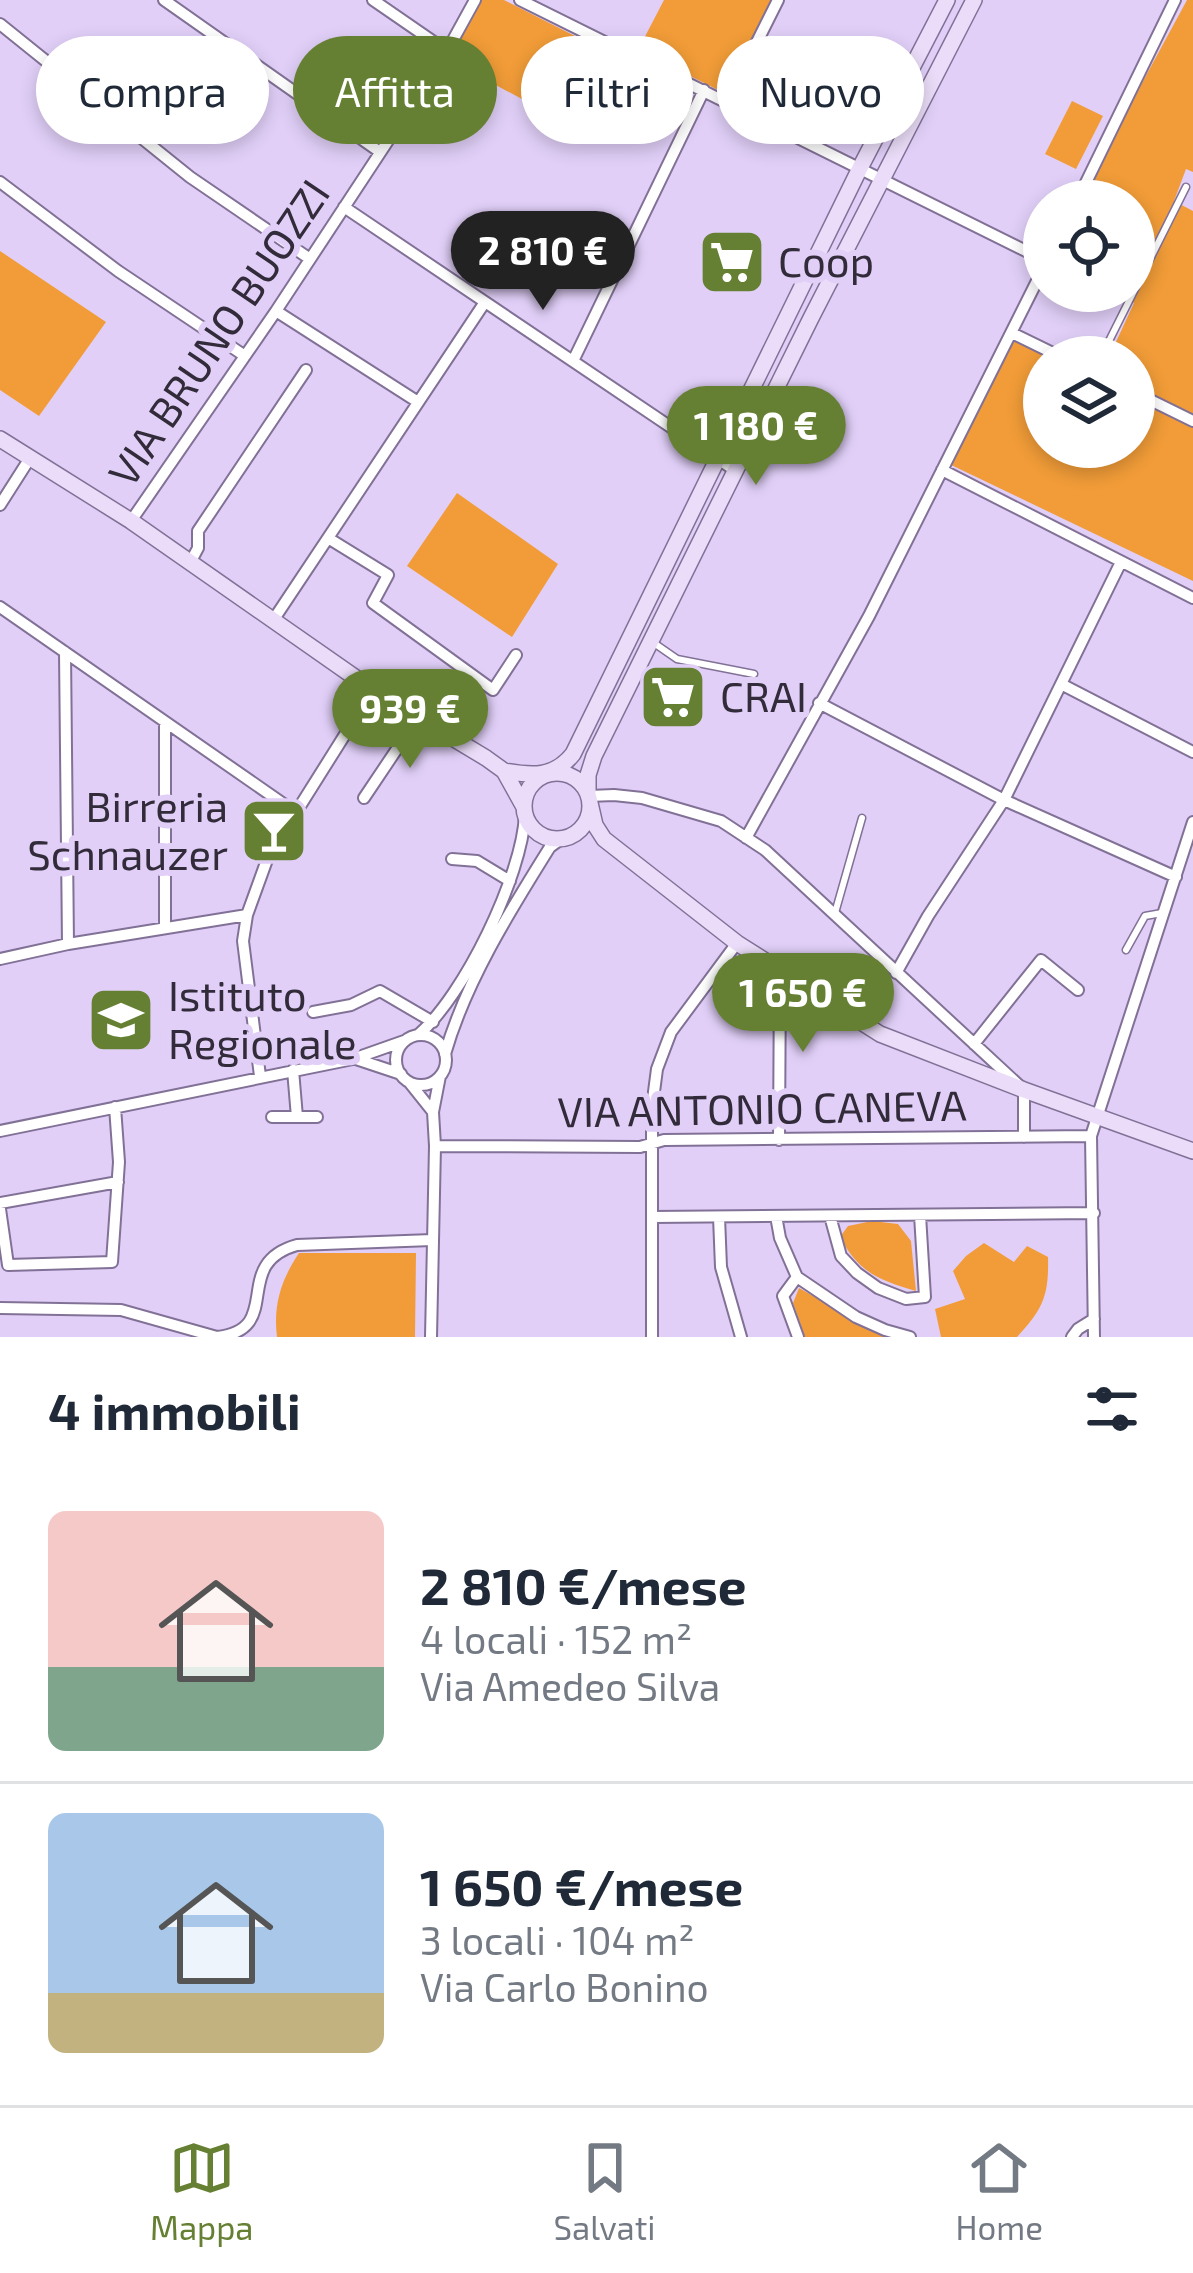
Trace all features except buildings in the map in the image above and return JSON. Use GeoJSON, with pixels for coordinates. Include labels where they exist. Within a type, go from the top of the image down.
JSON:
{"type":"FeatureCollection","features":[{"type":"Feature","properties":{"kind":"street"},"geometry":{"type":"LineString","coordinates":[[164,0],[380,152]]}},
{"type":"Feature","properties":{"kind":"street"},"geometry":{"type":"LineString","coordinates":[[373,0],[425,36]]}},
{"type":"Feature","properties":{"kind":"street","name":"VIA BRUNO BUOZZI"},"geometry":{"type":"LineString","coordinates":[[455,36],[475,0]]}},
{"type":"Feature","properties":{"kind":"street"},"geometry":{"type":"LineString","coordinates":[[520,0],[717,97]]}},
{"type":"Feature","properties":{"kind":"street"},"geometry":{"type":"LineString","coordinates":[[760,36],[778,0]]}},
{"type":"Feature","properties":{"kind":"street"},"geometry":{"type":"LineString","coordinates":[[0,1131],[352,1059],[418,1035],[433,1022],[463,980],[510,881],[524,835],[531,785],[573,754],[947,0]]}},
{"type":"Feature","properties":{"kind":"street"},"geometry":{"type":"LineString","coordinates":[[974,0],[651,641],[586,782],[595,825],[604,839],[737,943],[880,1034],[1193,1151]]}},
{"type":"Feature","properties":{"kind":"street"},"geometry":{"type":"LineString","coordinates":[[1087,180],[1175,0]]}},
{"type":"Feature","properties":{"kind":"street"},"geometry":{"type":"LineString","coordinates":[[0,24],[190,177],[310,259]]}},
{"type":"Feature","properties":{"kind":"street"},"geometry":{"type":"LineString","coordinates":[[572,361],[704,90]]}},
{"type":"Feature","properties":{"kind":"street","name":"VIA BRUNO BUOZZI"},"geometry":{"type":"LineString","coordinates":[[131,521],[385,144]]}},
{"type":"Feature","properties":{"kind":"street"},"geometry":{"type":"LineString","coordinates":[[812,144],[1023,253]]}},
{"type":"Feature","properties":{"kind":"street"},"geometry":{"type":"LineString","coordinates":[[0,182],[118,272],[244,356]]}},
{"type":"Feature","properties":{"kind":"street"},"geometry":{"type":"LineString","coordinates":[[344,207],[736,471]]}},
{"type":"Feature","properties":{"kind":"street"},"geometry":{"type":"LineString","coordinates":[[274,620],[485,302]]}},
{"type":"Feature","properties":{"kind":"street"},"geometry":{"type":"LineString","coordinates":[[746,838],[869,616],[1023,309]]}},
{"type":"Feature","properties":{"kind":"street"},"geometry":{"type":"LineString","coordinates":[[276,311],[418,402]]}},
{"type":"Feature","properties":{"kind":"street"},"geometry":{"type":"LineString","coordinates":[[1012,333],[1023,338]]}},
{"type":"Feature","properties":{"kind":"street"},"geometry":{"type":"LineString","coordinates":[[190,562],[198,548],[198,531],[306,370]]}},
{"type":"Feature","properties":{"kind":"street"},"geometry":{"type":"LineString","coordinates":[[1155,402],[1193,421]]}},
{"type":"Feature","properties":{"kind":"street"},"geometry":{"type":"LineString","coordinates":[[0,439],[131,521],[373,690],[504,771],[572,776],[589,797],[586,822],[550,847],[482,966],[445,1054],[434,1112],[431,1337]]}},
{"type":"Feature","properties":{"kind":"street"},"geometry":{"type":"LineString","coordinates":[[0,505],[31,458]]}},
{"type":"Feature","properties":{"kind":"street"},"geometry":{"type":"LineString","coordinates":[[942,470],[1193,598]]}},
{"type":"Feature","properties":{"kind":"street"},"geometry":{"type":"LineString","coordinates":[[328,538],[388,575],[373,604],[493,690],[516,655]]}},
{"type":"Feature","properties":{"kind":"street"},"geometry":{"type":"LineString","coordinates":[[896,973],[1004,800],[1121,562]]}},
{"type":"Feature","properties":{"kind":"street"},"geometry":{"type":"LineString","coordinates":[[653,589],[672,599]]}},
{"type":"Feature","properties":{"kind":"street"},"geometry":{"type":"LineString","coordinates":[[0,607],[298,814]]}},
{"type":"Feature","properties":{"kind":"street"},"geometry":{"type":"LineString","coordinates":[[65,652],[68,944]]}},
{"type":"Feature","properties":{"kind":"street"},"geometry":{"type":"LineString","coordinates":[[1061,684],[1193,752]]}},
{"type":"Feature","properties":{"kind":"street"},"geometry":{"type":"LineString","coordinates":[[260,1076],[243,941],[247,915],[268,857],[373,690]]}},
{"type":"Feature","properties":{"kind":"street"},"geometry":{"type":"LineString","coordinates":[[819,703],[1004,800],[1176,877]]}},
{"type":"Feature","properties":{"kind":"street"},"geometry":{"type":"LineString","coordinates":[[364,799],[417,718]]}},
{"type":"Feature","properties":{"kind":"street"},"geometry":{"type":"LineString","coordinates":[[165,722],[165,928]]}},
{"type":"Feature","properties":{"kind":"street"},"geometry":{"type":"LineString","coordinates":[[504,771],[539,834],[604,839]]}},
{"type":"Feature","properties":{"kind":"street"},"geometry":{"type":"LineString","coordinates":[[589,797],[642,798],[721,821],[765,850],[1024,1090],[1024,1137]]}},
{"type":"Feature","properties":{"kind":"street"},"geometry":{"type":"LineString","coordinates":[[1094,1337],[1091,1136],[1193,822]]}},
{"type":"Feature","properties":{"kind":"street"},"geometry":{"type":"LineString","coordinates":[[452,859],[477,861],[510,881]]}},
{"type":"Feature","properties":{"kind":"street"},"geometry":{"type":"LineString","coordinates":[[0,959],[247,915]]}},
{"type":"Feature","properties":{"kind":"street"},"geometry":{"type":"LineString","coordinates":[[652,1337],[652,1144],[657,1069],[671,1032],[737,943]]}},
{"type":"Feature","properties":{"kind":"street"},"geometry":{"type":"LineString","coordinates":[[974,1044],[1041,960],[1078,990]]}},
{"type":"Feature","properties":{"kind":"street"},"geometry":{"type":"LineString","coordinates":[[779,1140],[780,970]]}},
{"type":"Feature","properties":{"kind":"street"},"geometry":{"type":"LineString","coordinates":[[313,1012],[351,1005],[380,991],[433,1022]]}},
{"type":"Feature","properties":{"kind":"street"},"geometry":{"type":"LineString","coordinates":[[418,1035],[436,1039],[445,1054]]}},
{"type":"Feature","properties":{"kind":"street"},"geometry":{"type":"LineString","coordinates":[[404,1041],[396,1058],[405,1078],[434,1112]]}},
{"type":"Feature","properties":{"kind":"street"},"geometry":{"type":"LineString","coordinates":[[352,1059],[425,1084],[440,1076]]}},
{"type":"Feature","properties":{"kind":"street"},"geometry":{"type":"LineString","coordinates":[[293,1070],[297,1118]]}},
{"type":"Feature","properties":{"kind":"street"},"geometry":{"type":"LineString","coordinates":[[116,1107],[119,1162],[118,1182],[112,1262],[8,1265],[0,1207],[118,1182]]}},
{"type":"Feature","properties":{"kind":"street"},"geometry":{"type":"LineString","coordinates":[[272,1118],[316,1118]]}},
{"type":"Feature","properties":{"kind":"street","name":"VIA ANTONIO CANEVA"},"geometry":{"type":"LineString","coordinates":[[435,1146],[640,1147],[664,1140],[1091,1136]]}},
{"type":"Feature","properties":{"kind":"street"},"geometry":{"type":"LineString","coordinates":[[652,1217],[1094,1213]]}},
{"type":"Feature","properties":{"kind":"street"},"geometry":{"type":"LineString","coordinates":[[830,1216],[842,1256],[857,1273],[906,1299],[925,1297],[920,1215]]}},
{"type":"Feature","properties":{"kind":"street"},"geometry":{"type":"LineString","coordinates":[[776,1216],[797,1276],[856,1317],[910,1337]]}},
{"type":"Feature","properties":{"kind":"street"},"geometry":{"type":"LineString","coordinates":[[719,1217],[721,1267],[741,1337]]}},
{"type":"Feature","properties":{"kind":"street"},"geometry":{"type":"LineString","coordinates":[[0,1308],[121,1310],[217,1337],[243,1330],[252,1320],[259,1276],[283,1249],[432,1240]]}},
{"type":"Feature","properties":{"kind":"street"},"geometry":{"type":"LineString","coordinates":[[797,1276],[783,1296],[798,1337]]}},
{"type":"Feature","properties":{"kind":"street"},"geometry":{"type":"LineString","coordinates":[[1072,1337],[1094,1319]]}},
{"type":"Feature","properties":{"kind":"lane"},"geometry":{"type":"LineString","coordinates":[[1112,336],[1186,187]]}},
{"type":"Feature","properties":{"kind":"lane"},"geometry":{"type":"LineString","coordinates":[[651,641],[676,658],[754,674]]}},
{"type":"Feature","properties":{"kind":"lane"},"geometry":{"type":"LineString","coordinates":[[835,915],[862,818]]}},
{"type":"Feature","properties":{"kind":"lane"},"geometry":{"type":"LineString","coordinates":[[1126,950],[1144,916],[1164,913]]}},
{"type":"Feature","properties":{"kind":"shaded area"},"geometry":{"type":"Polygon","coordinates":[[[482,0],[504,0],[575,36],[521,36],[521,99],[497,86],[497,36],[462,36],[482,0]]]}},
{"type":"Feature","properties":{"kind":"shaded area"},"geometry":{"type":"Polygon","coordinates":[[[664,0],[771,0],[753,36],[717,36],[717,90],[693,78],[693,36],[645,36],[664,0]]]}},
{"type":"Feature","properties":{"kind":"shaded area"},"geometry":{"type":"Polygon","coordinates":[[[1187,0],[1193,0],[1193,172],[1186,169],[1174,201],[1193,211],[1193,581],[947,463],[1009,334],[1023,340],[1023,468],[1155,468],[1155,336],[1119,336],[1130,312],[1155,312],[1155,180],[1089,180],[1187,0]]]}},
{"type":"Feature","properties":{"kind":"shaded area"},"geometry":{"type":"Polygon","coordinates":[[[1072,101],[1103,116],[1076,169],[1045,154],[1072,101]]]}},
{"type":"Feature","properties":{"kind":"shaded area"},"geometry":{"type":"Polygon","coordinates":[[[0,251],[106,322],[39,416],[0,390],[0,251]]]}},
{"type":"Feature","properties":{"kind":"shaded area"},"geometry":{"type":"Polygon","coordinates":[[[457,493],[558,564],[512,637],[407,566],[457,493]]]}},
{"type":"Feature","properties":{"kind":"shaded area"},"geometry":{"type":"Polygon","coordinates":[[[872,1221],[898,1224],[911,1241],[916,1291],[871,1273],[847,1249],[840,1237],[848,1226],[872,1221]]]}},
{"type":"Feature","properties":{"kind":"shaded area"},"geometry":{"type":"Polygon","coordinates":[[[984,1243],[1014,1262],[1027,1246],[1048,1257],[1043,1301],[1017,1337],[941,1337],[935,1309],[965,1299],[953,1271],[984,1243]]]}},
{"type":"Feature","properties":{"kind":"shaded area"},"geometry":{"type":"Polygon","coordinates":[[[299,1253],[416,1253],[415,1337],[277,1337],[280,1293],[299,1253]]]}},
{"type":"Feature","properties":{"kind":"shaded area"},"geometry":{"type":"Polygon","coordinates":[[[799,1288],[886,1337],[805,1337],[793,1303],[799,1288]]]}},
{"type":"Feature","properties":{"kind":"place","name":"Coop"},"geometry":{"type":"Point","coordinates":[732,262]}},
{"type":"Feature","properties":{"kind":"place","name":"CRAI"},"geometry":{"type":"Point","coordinates":[673,697]}},
{"type":"Feature","properties":{"kind":"place","name":"Birreria Schnauzer"},"geometry":{"type":"Point","coordinates":[274,831]}},
{"type":"Feature","properties":{"kind":"place","name":"Istituto Regionale"},"geometry":{"type":"Point","coordinates":[121,1020]}}]}
